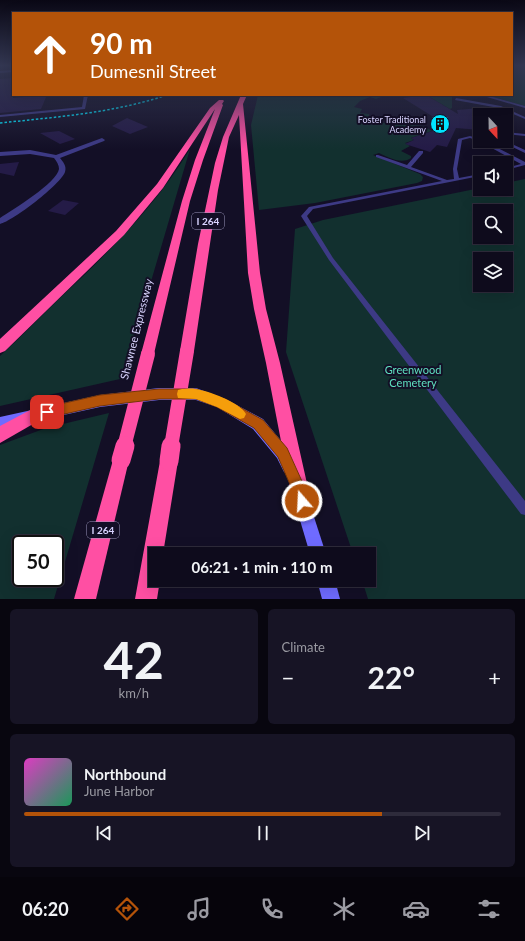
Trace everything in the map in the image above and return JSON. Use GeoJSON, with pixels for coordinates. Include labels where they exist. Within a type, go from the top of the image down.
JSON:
{"type":"FeatureCollection","features":[{"type":"Feature","properties":{"kind":"highway"},"geometry":{"type":"LineString","coordinates":[[0,348],[120,233],[160,186],[212,109],[223,98]]}},
{"type":"Feature","properties":{"kind":"highway","name":"Shawnee Expressway"},"geometry":{"type":"LineString","coordinates":[[85,599],[186,201],[199,160],[223,98]]}},
{"type":"Feature","properties":{"kind":"highway"},"geometry":{"type":"LineString","coordinates":[[242,100],[254,273],[260,309],[273,363],[298,488]]}},
{"type":"Feature","properties":{"kind":"highway","name":"I 264"},"geometry":{"type":"LineString","coordinates":[[146,599],[209,214],[232,119],[242,100]]}},
{"type":"Feature","properties":{"kind":"highway"},"geometry":{"type":"LineString","coordinates":[[0,435],[34,415]]}},
{"type":"Feature","properties":{"kind":"main road"},"geometry":{"type":"LineString","coordinates":[[0,423],[100,401],[159,394],[196,394],[221,402],[258,424],[282,453],[298,488],[316,547]]}},
{"type":"Feature","properties":{"kind":"main road"},"geometry":{"type":"LineString","coordinates":[[328,587],[331,599]]}},
{"type":"Feature","properties":{"kind":"street"},"geometry":{"type":"LineString","coordinates":[[0,154],[30,152],[56,157],[102,140]]}},
{"type":"Feature","properties":{"kind":"street"},"geometry":{"type":"LineString","coordinates":[[0,222],[59,178],[63,169],[62,163],[56,157]]}},
{"type":"Feature","properties":{"kind":"lane"},"geometry":{"type":"LineString","coordinates":[[0,116],[84,108],[86,96]]}},
{"type":"Feature","properties":{"kind":"lane"},"geometry":{"type":"LineString","coordinates":[[486,96],[525,107]]}},
{"type":"Feature","properties":{"kind":"lane"},"geometry":{"type":"LineString","coordinates":[[456,99],[500,107],[525,118]]}},
{"type":"Feature","properties":{"kind":"lane"},"geometry":{"type":"LineString","coordinates":[[513,134],[525,135]]}},
{"type":"Feature","properties":{"kind":"lane"},"geometry":{"type":"LineString","coordinates":[[457,179],[455,169],[460,139],[470,137],[473,138]]}},
{"type":"Feature","properties":{"kind":"lane"},"geometry":{"type":"LineString","coordinates":[[513,146],[525,152]]}},
{"type":"Feature","properties":{"kind":"lane"},"geometry":{"type":"LineString","coordinates":[[494,148],[510,156]]}},
{"type":"Feature","properties":{"kind":"lane"},"geometry":{"type":"LineString","coordinates":[[408,167],[421,152]]}},
{"type":"Feature","properties":{"kind":"lane"},"geometry":{"type":"LineString","coordinates":[[378,156],[446,181]]}},
{"type":"Feature","properties":{"kind":"lane"},"geometry":{"type":"LineString","coordinates":[[513,158],[525,164],[513,167]]}},
{"type":"Feature","properties":{"kind":"lane"},"geometry":{"type":"LineString","coordinates":[[473,176],[311,208],[304,216],[331,259],[525,510]]}},
{"type":"Feature","properties":{"kind":"green space"},"geometry":{"type":"Polygon","coordinates":[[[513,93],[525,93],[525,106],[490,96],[513,96],[513,93]]]}},
{"type":"Feature","properties":{"kind":"green space"},"geometry":{"type":"Polygon","coordinates":[[[258,96],[384,96],[376,99],[370,97],[360,101],[354,107],[362,109],[360,113],[369,114],[369,117],[374,117],[374,122],[424,126],[432,131],[411,138],[414,140],[405,143],[410,146],[401,151],[411,156],[411,158],[407,160],[395,160],[379,153],[373,155],[420,174],[423,177],[422,181],[315,203],[259,210],[251,125],[258,96]]]}},
{"type":"Feature","properties":{"kind":"green space"},"geometry":{"type":"Polygon","coordinates":[[[428,96],[452,96],[452,108],[450,109],[428,96]]]}},
{"type":"Feature","properties":{"kind":"green space"},"geometry":{"type":"Polygon","coordinates":[[[190,149],[147,295],[120,379],[0,406],[0,356],[113,247],[162,190],[190,149]]]}},
{"type":"Feature","properties":{"kind":"green space","name":"Greenwood Cemetery"},"geometry":{"type":"Polygon","coordinates":[[[525,179],[525,599],[368,599],[364,587],[376,587],[376,547],[351,547],[286,352],[295,229],[323,220],[473,189],[473,196],[513,196],[513,182],[525,179]]]}},
{"type":"Feature","properties":{"kind":"green space"},"geometry":{"type":"Polygon","coordinates":[[[109,413],[64,565],[64,535],[12,535],[12,587],[58,587],[54,599],[0,599],[0,445],[46,428],[109,413]]]}},
{"type":"Feature","properties":{"kind":"building"},"geometry":{"type":"Polygon","coordinates":[[[0,93],[12,93],[13,98],[47,96],[41,109],[0,113],[0,93]]]}},
{"type":"Feature","properties":{"kind":"building","name":"Foster Traditional Academy"},"geometry":{"type":"Polygon","coordinates":[[[428,96],[458,114],[457,110],[473,109],[473,129],[456,128],[447,147],[437,145],[430,152],[405,144],[414,140],[411,138],[448,126],[403,98],[428,96]]]}},
{"type":"Feature","properties":{"kind":"building"},"geometry":{"type":"Polygon","coordinates":[[[127,118],[148,127],[130,134],[112,126],[127,118]]]}},
{"type":"Feature","properties":{"kind":"building"},"geometry":{"type":"Polygon","coordinates":[[[59,131],[75,139],[60,144],[40,133],[59,131]]]}},
{"type":"Feature","properties":{"kind":"building"},"geometry":{"type":"Polygon","coordinates":[[[19,162],[14,176],[0,173],[0,164],[19,162]]]}},
{"type":"Feature","properties":{"kind":"building"},"geometry":{"type":"Polygon","coordinates":[[[63,200],[79,203],[65,215],[48,211],[63,200]]]}},
{"type":"Feature","properties":{"kind":"railway"},"geometry":{"type":"LineString","coordinates":[[0,123],[105,110],[164,96]]}},
{"type":"Feature","properties":{"kind":"slow traffic"},"geometry":{"type":"LineString","coordinates":[[182,394],[196,394],[221,402],[240,414]]}},
{"type":"Feature","properties":{"kind":"place","name":"Foster Traditional Academy"},"geometry":{"type":"Point","coordinates":[440,124]}},
{"type":"Feature","properties":{"kind":"route"},"geometry":{"type":"LineString","coordinates":[[47,412],[100,401],[159,394],[196,394],[221,402],[258,424],[282,453],[298,488],[302,501]]}}]}
